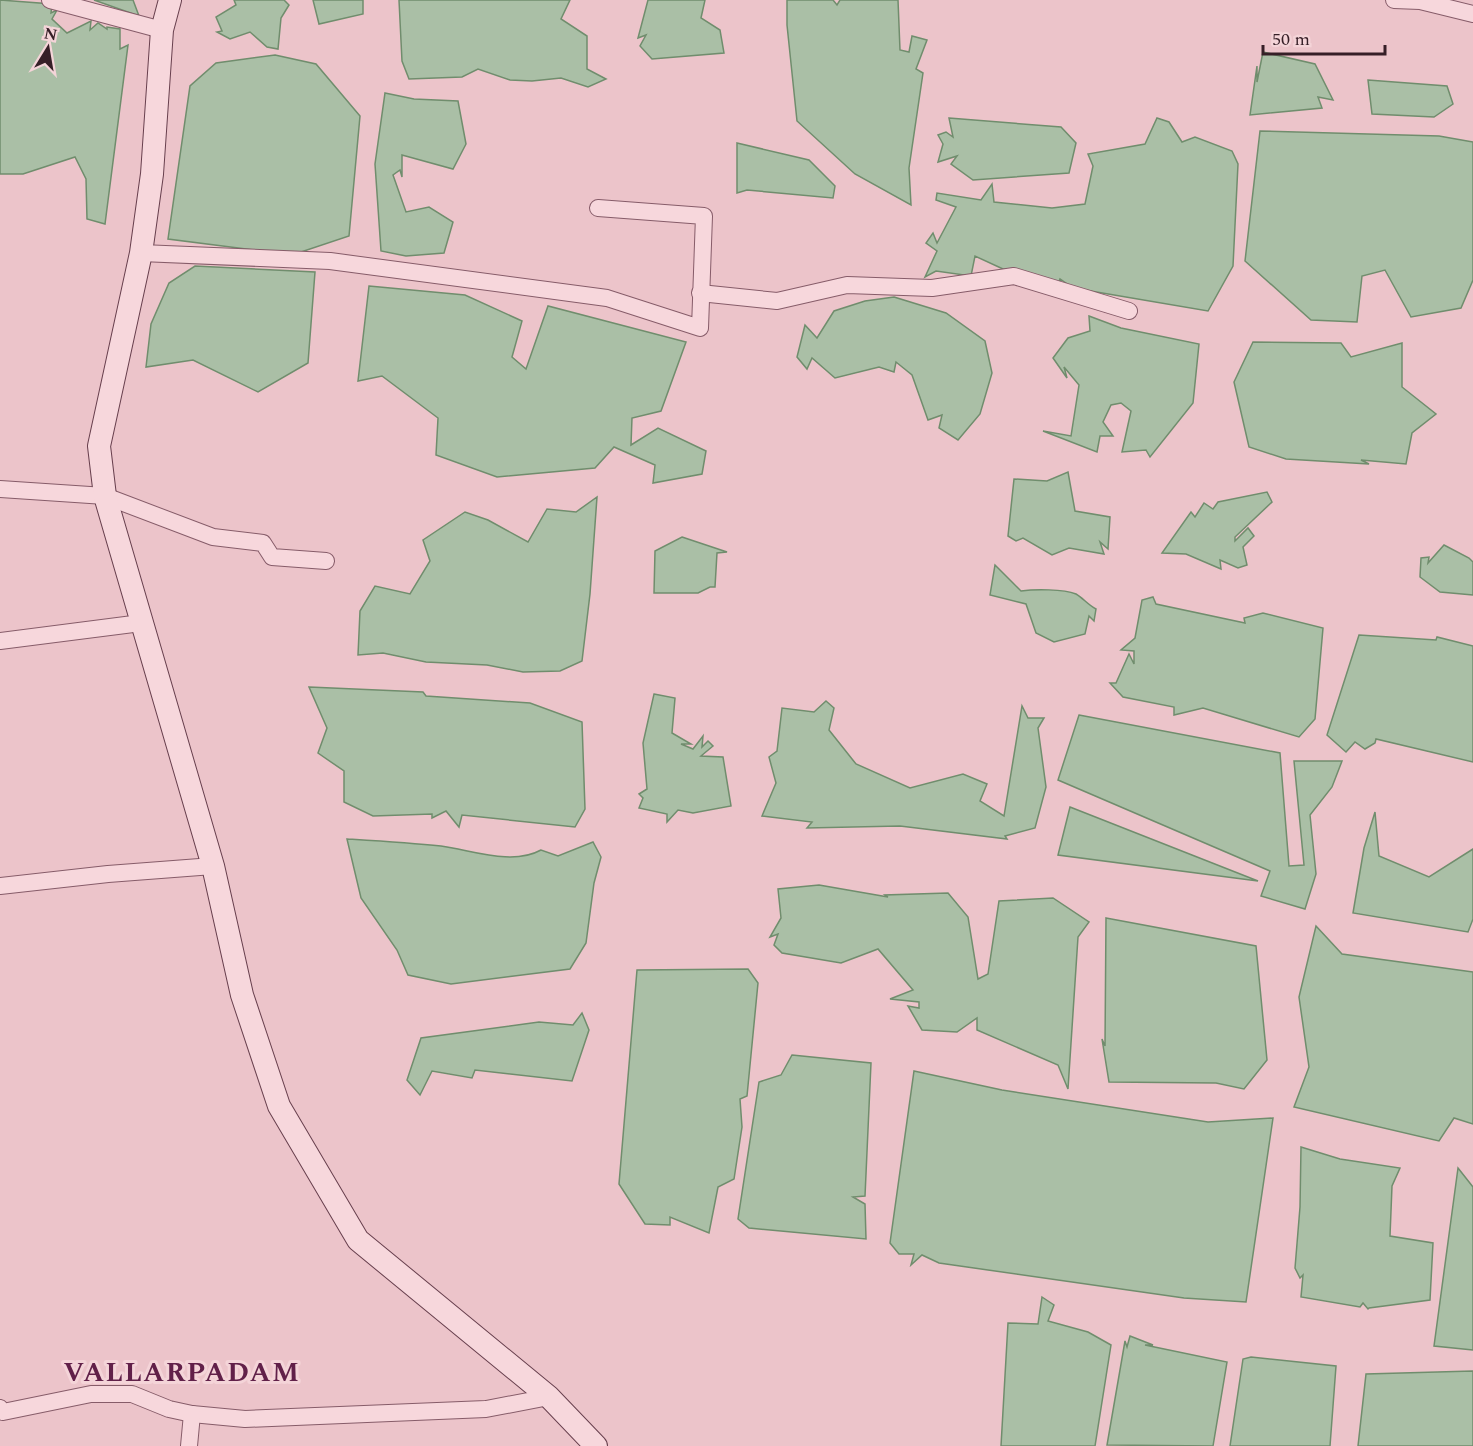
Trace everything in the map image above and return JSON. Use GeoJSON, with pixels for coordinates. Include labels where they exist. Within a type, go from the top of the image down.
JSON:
{"type":"FeatureCollection","features":[{"type":"Feature","properties":{"kind":"main road"},"geometry":{"type":"LineString","coordinates":[[170,0],[162,30],[152,174],[141,253],[99,446],[105,496],[213,866],[242,995],[279,1106],[358,1240],[549,1397],[596,1446]]}},
{"type":"Feature","properties":{"kind":"street"},"geometry":{"type":"LineString","coordinates":[[50,0],[162,30]]}},
{"type":"Feature","properties":{"kind":"street"},"geometry":{"type":"LineString","coordinates":[[1394,0],[1420,1],[1473,14]]}},
{"type":"Feature","properties":{"kind":"street"},"geometry":{"type":"LineString","coordinates":[[141,253],[330,261],[607,298],[700,328],[704,216],[598,208]]}},
{"type":"Feature","properties":{"kind":"street"},"geometry":{"type":"LineString","coordinates":[[700,293],[777,301],[847,285],[932,288],[1014,276],[1129,311]]}},
{"type":"Feature","properties":{"kind":"street"},"geometry":{"type":"LineString","coordinates":[[0,489],[105,496],[213,537],[263,543],[272,557],[326,561]]}},
{"type":"Feature","properties":{"kind":"street"},"geometry":{"type":"LineString","coordinates":[[0,641],[141,623]]}},
{"type":"Feature","properties":{"kind":"street"},"geometry":{"type":"LineString","coordinates":[[0,886],[108,874],[213,866]]}},
{"type":"Feature","properties":{"kind":"street"},"geometry":{"type":"LineString","coordinates":[[0,1408],[3,1412],[91,1394],[132,1394],[169,1409],[192,1414],[245,1419],[486,1409],[549,1397]]}},
{"type":"Feature","properties":{"kind":"street"},"geometry":{"type":"LineString","coordinates":[[189,1446],[192,1414]]}},
{"type":"Feature","properties":{"kind":"shaded area"},"geometry":{"type":"Polygon","coordinates":[[[0,0],[52,4],[51,13],[57,10],[52,19],[67,33],[91,21],[90,30],[98,23],[107,29],[107,27],[120,29],[120,49],[128,45],[105,224],[87,219],[86,179],[75,157],[23,174],[0,174],[0,0]]]}},
{"type":"Feature","properties":{"kind":"shaded area"},"geometry":{"type":"Polygon","coordinates":[[[94,0],[133,0],[139,16],[94,0]]]}},
{"type":"Feature","properties":{"kind":"shaded area"},"geometry":{"type":"Polygon","coordinates":[[[234,0],[284,0],[289,5],[281,18],[278,49],[267,47],[250,32],[230,39],[217,32],[222,31],[216,17],[236,5],[234,0]]]}},
{"type":"Feature","properties":{"kind":"shaded area"},"geometry":{"type":"Polygon","coordinates":[[[313,0],[363,0],[363,14],[319,24],[313,0]]]}},
{"type":"Feature","properties":{"kind":"shaded area"},"geometry":{"type":"Polygon","coordinates":[[[399,0],[570,0],[561,19],[587,36],[587,69],[606,79],[588,87],[561,78],[532,81],[510,80],[478,69],[462,77],[409,79],[402,61],[399,0]]]}},
{"type":"Feature","properties":{"kind":"shaded area"},"geometry":{"type":"Polygon","coordinates":[[[648,0],[705,0],[701,18],[720,30],[724,53],[652,59],[640,46],[646,35],[638,38],[648,0]]]}},
{"type":"Feature","properties":{"kind":"shaded area"},"geometry":{"type":"Polygon","coordinates":[[[787,0],[833,0],[837,5],[840,0],[898,0],[900,50],[909,52],[912,36],[927,40],[916,69],[923,73],[909,168],[911,205],[855,174],[797,121],[787,25],[787,0]]]}},
{"type":"Feature","properties":{"kind":"shaded area"},"geometry":{"type":"Polygon","coordinates":[[[1263,52],[1315,64],[1333,100],[1318,97],[1322,108],[1250,115],[1257,66],[1257,82],[1263,52]]]}},
{"type":"Feature","properties":{"kind":"shaded area"},"geometry":{"type":"Polygon","coordinates":[[[275,55],[316,64],[360,116],[349,236],[292,255],[168,239],[190,86],[216,63],[275,55]]]}},
{"type":"Feature","properties":{"kind":"shaded area"},"geometry":{"type":"Polygon","coordinates":[[[1368,80],[1447,86],[1453,104],[1434,117],[1372,114],[1368,80]]]}},
{"type":"Feature","properties":{"kind":"shaded area"},"geometry":{"type":"Polygon","coordinates":[[[385,93],[414,99],[458,101],[466,144],[453,169],[402,155],[402,177],[400,170],[393,175],[406,212],[429,207],[453,222],[444,253],[406,256],[381,251],[375,164],[385,93]]]}},
{"type":"Feature","properties":{"kind":"shaded area"},"geometry":{"type":"Polygon","coordinates":[[[949,118],[1061,127],[1076,143],[1069,173],[973,180],[951,164],[957,156],[938,162],[943,144],[938,135],[946,132],[953,137],[949,118]]]}},
{"type":"Feature","properties":{"kind":"shaded area"},"geometry":{"type":"Polygon","coordinates":[[[1157,118],[1169,122],[1182,142],[1195,137],[1232,151],[1238,164],[1233,266],[1208,311],[1073,288],[1060,279],[1059,282],[1003,269],[975,256],[971,276],[936,271],[925,277],[937,251],[926,243],[933,233],[937,243],[956,207],[936,200],[937,193],[981,200],[992,184],[994,202],[1052,208],[1085,204],[1093,166],[1088,154],[1145,144],[1157,118]]]}},
{"type":"Feature","properties":{"kind":"shaded area"},"geometry":{"type":"Polygon","coordinates":[[[1260,131],[1439,136],[1473,142],[1473,280],[1461,308],[1411,317],[1385,270],[1362,276],[1357,322],[1311,320],[1245,261],[1260,131]]]}},
{"type":"Feature","properties":{"kind":"shaded area"},"geometry":{"type":"Polygon","coordinates":[[[737,143],[809,160],[835,186],[833,198],[747,190],[737,193],[737,143]]]}},
{"type":"Feature","properties":{"kind":"shaded area"},"geometry":{"type":"Polygon","coordinates":[[[195,266],[315,272],[308,363],[258,392],[193,360],[146,367],[151,324],[169,283],[195,266]]]}},
{"type":"Feature","properties":{"kind":"shaded area"},"geometry":{"type":"Polygon","coordinates":[[[369,286],[465,295],[522,321],[512,357],[526,369],[548,306],[686,342],[661,411],[632,418],[631,445],[658,428],[706,451],[702,474],[653,483],[655,465],[614,447],[595,468],[497,477],[436,455],[438,418],[382,376],[358,381],[369,286]]]}},
{"type":"Feature","properties":{"kind":"shaded area"},"geometry":{"type":"Polygon","coordinates":[[[894,297],[946,313],[985,341],[992,373],[980,414],[958,440],[939,428],[942,415],[928,420],[912,375],[896,362],[894,372],[879,367],[835,378],[812,358],[807,369],[797,357],[805,325],[817,338],[834,311],[865,301],[894,297]]]}},
{"type":"Feature","properties":{"kind":"shaded area"},"geometry":{"type":"Polygon","coordinates":[[[1089,316],[1121,328],[1199,344],[1193,403],[1150,457],[1146,450],[1122,452],[1131,411],[1121,403],[1111,405],[1103,422],[1113,436],[1100,436],[1097,452],[1043,431],[1071,436],[1079,385],[1064,367],[1067,378],[1053,358],[1068,338],[1090,331],[1089,316]]]}},
{"type":"Feature","properties":{"kind":"shaded area"},"geometry":{"type":"Polygon","coordinates":[[[1253,342],[1341,343],[1351,357],[1402,343],[1402,387],[1436,414],[1412,433],[1406,464],[1361,460],[1369,464],[1286,459],[1249,447],[1234,382],[1253,342]]]}},
{"type":"Feature","properties":{"kind":"shaded area"},"geometry":{"type":"Polygon","coordinates":[[[1068,472],[1075,511],[1110,517],[1108,549],[1100,542],[1104,554],[1069,548],[1052,555],[1023,538],[1016,541],[1008,536],[1014,479],[1047,481],[1068,472]]]}},
{"type":"Feature","properties":{"kind":"shaded area"},"geometry":{"type":"Polygon","coordinates":[[[1267,492],[1272,502],[1235,537],[1235,541],[1248,528],[1254,536],[1243,547],[1247,565],[1238,568],[1220,560],[1221,569],[1186,554],[1162,553],[1191,512],[1195,517],[1204,503],[1213,509],[1218,502],[1267,492]]]}},
{"type":"Feature","properties":{"kind":"shaded area"},"geometry":{"type":"Polygon","coordinates":[[[597,497],[590,594],[582,661],[560,671],[523,672],[487,665],[426,662],[383,653],[358,655],[360,611],[375,586],[410,594],[430,561],[423,540],[465,512],[488,520],[528,542],[547,509],[576,512],[597,497]]]}},
{"type":"Feature","properties":{"kind":"shaded area"},"geometry":{"type":"Polygon","coordinates":[[[682,537],[727,552],[717,553],[715,587],[698,593],[654,593],[655,551],[682,537]]]}},
{"type":"Feature","properties":{"kind":"shaded area"},"geometry":{"type":"Polygon","coordinates":[[[1444,545],[1473,562],[1473,595],[1440,592],[1420,577],[1421,558],[1429,557],[1428,563],[1444,545]]]}},
{"type":"Feature","properties":{"kind":"shaded area"},"geometry":{"type":"Polygon","coordinates":[[[995,565],[1021,591],[1049,590],[1076,594],[1096,609],[1094,621],[1089,616],[1085,634],[1054,642],[1036,633],[1026,604],[990,595],[995,565]]]}},
{"type":"Feature","properties":{"kind":"shaded area"},"geometry":{"type":"Polygon","coordinates":[[[1153,597],[1156,604],[1245,623],[1244,618],[1263,613],[1323,628],[1315,719],[1299,737],[1203,708],[1174,715],[1174,707],[1123,697],[1110,683],[1116,683],[1129,654],[1134,664],[1134,651],[1121,650],[1135,638],[1142,600],[1153,597]]]}},
{"type":"Feature","properties":{"kind":"shaded area"},"geometry":{"type":"Polygon","coordinates":[[[1359,635],[1436,640],[1437,637],[1473,646],[1473,762],[1376,739],[1375,743],[1365,749],[1355,742],[1346,752],[1327,735],[1359,635]]]}},
{"type":"Feature","properties":{"kind":"shaded area"},"geometry":{"type":"Polygon","coordinates":[[[309,687],[423,692],[426,696],[530,703],[582,722],[585,809],[575,827],[462,815],[459,827],[446,811],[432,818],[432,814],[373,816],[344,802],[344,771],[318,753],[327,728],[309,687]]]}},
{"type":"Feature","properties":{"kind":"shaded area"},"geometry":{"type":"Polygon","coordinates":[[[654,694],[675,698],[672,733],[691,744],[681,744],[693,749],[703,736],[702,747],[708,741],[713,746],[701,756],[723,757],[731,806],[693,813],[678,810],[667,822],[667,814],[639,808],[643,798],[639,794],[647,789],[643,743],[654,694]]]}},
{"type":"Feature","properties":{"kind":"shaded area"},"geometry":{"type":"Polygon","coordinates":[[[826,701],[834,708],[829,730],[856,764],[910,788],[963,774],[987,784],[980,801],[1004,816],[1022,706],[1028,718],[1044,718],[1038,728],[1046,787],[1035,828],[1005,836],[1007,839],[900,826],[807,828],[812,822],[762,816],[776,783],[769,757],[777,751],[782,708],[814,712],[826,701]]]}},
{"type":"Feature","properties":{"kind":"shaded area"},"geometry":{"type":"Polygon","coordinates":[[[1079,715],[1280,753],[1289,866],[1304,865],[1294,761],[1342,761],[1332,787],[1310,815],[1316,874],[1305,909],[1261,896],[1270,871],[1058,780],[1079,715]]]}},
{"type":"Feature","properties":{"kind":"shaded area"},"geometry":{"type":"Polygon","coordinates":[[[1070,807],[1258,881],[1058,855],[1070,807]]]}},
{"type":"Feature","properties":{"kind":"shaded area"},"geometry":{"type":"Polygon","coordinates":[[[1375,812],[1379,856],[1429,877],[1473,849],[1473,919],[1468,932],[1353,913],[1364,848],[1375,812]]]}},
{"type":"Feature","properties":{"kind":"shaded area"},"geometry":{"type":"Polygon","coordinates":[[[347,839],[441,846],[505,857],[530,855],[541,850],[558,856],[593,842],[601,857],[594,883],[586,943],[570,969],[451,984],[408,975],[397,950],[361,898],[347,839]]]}},
{"type":"Feature","properties":{"kind":"shaded area"},"geometry":{"type":"Polygon","coordinates":[[[819,885],[888,897],[885,895],[948,893],[968,917],[978,979],[988,974],[999,901],[1053,898],[1089,922],[1078,937],[1068,1089],[1058,1065],[977,1030],[977,1018],[957,1032],[922,1030],[908,1006],[919,1008],[919,1002],[890,999],[913,990],[878,949],[841,963],[782,953],[774,945],[778,934],[770,937],[781,918],[778,889],[819,885]]]}},
{"type":"Feature","properties":{"kind":"shaded area"},"geometry":{"type":"Polygon","coordinates":[[[1106,918],[1256,946],[1267,1060],[1244,1089],[1216,1083],[1109,1082],[1102,1039],[1105,1046],[1106,918]]]}},
{"type":"Feature","properties":{"kind":"shaded area"},"geometry":{"type":"Polygon","coordinates":[[[1316,926],[1342,954],[1473,972],[1473,1124],[1454,1118],[1439,1141],[1294,1107],[1309,1067],[1299,997],[1316,926]]]}},
{"type":"Feature","properties":{"kind":"shaded area"},"geometry":{"type":"Polygon","coordinates":[[[748,969],[758,983],[747,1096],[740,1099],[742,1127],[734,1179],[718,1187],[709,1233],[670,1217],[670,1225],[645,1224],[619,1184],[637,970],[748,969]]]}},
{"type":"Feature","properties":{"kind":"shaded area"},"geometry":{"type":"Polygon","coordinates":[[[582,1013],[589,1030],[572,1081],[475,1070],[472,1078],[432,1071],[420,1095],[407,1080],[421,1038],[539,1022],[573,1025],[582,1013]]]}},
{"type":"Feature","properties":{"kind":"shaded area"},"geometry":{"type":"Polygon","coordinates":[[[792,1055],[871,1063],[865,1196],[853,1197],[865,1204],[866,1239],[749,1228],[738,1219],[759,1082],[781,1075],[792,1055]]]}},
{"type":"Feature","properties":{"kind":"shaded area"},"geometry":{"type":"Polygon","coordinates":[[[914,1071],[1002,1090],[1208,1122],[1273,1118],[1246,1302],[1184,1298],[939,1263],[922,1255],[911,1265],[914,1254],[899,1254],[890,1243],[914,1071]]]}},
{"type":"Feature","properties":{"kind":"shaded area"},"geometry":{"type":"Polygon","coordinates":[[[1301,1147],[1340,1159],[1400,1168],[1392,1186],[1390,1236],[1433,1243],[1430,1300],[1368,1309],[1363,1303],[1360,1307],[1301,1297],[1303,1275],[1300,1278],[1295,1268],[1300,1207],[1301,1147]]]}},
{"type":"Feature","properties":{"kind":"shaded area"},"geometry":{"type":"Polygon","coordinates":[[[1458,1168],[1473,1187],[1473,1350],[1434,1346],[1458,1168]]]}},
{"type":"Feature","properties":{"kind":"shaded area"},"geometry":{"type":"Polygon","coordinates":[[[1042,1297],[1054,1305],[1048,1321],[1088,1332],[1111,1345],[1095,1446],[1001,1446],[1008,1323],[1038,1324],[1042,1297]]]}},
{"type":"Feature","properties":{"kind":"shaded area"},"geometry":{"type":"Polygon","coordinates":[[[1130,1336],[1153,1345],[1145,1345],[1227,1362],[1213,1446],[1107,1445],[1125,1341],[1127,1347],[1130,1336]]]}},
{"type":"Feature","properties":{"kind":"shaded area"},"geometry":{"type":"Polygon","coordinates":[[[1251,1357],[1336,1366],[1330,1446],[1230,1446],[1243,1359],[1251,1357]]]}},
{"type":"Feature","properties":{"kind":"shaded area"},"geometry":{"type":"Polygon","coordinates":[[[1473,1371],[1473,1446],[1358,1446],[1366,1374],[1473,1371]]]}},
{"type":"Feature","properties":{"kind":"district","name":"VALLARPADAM"},"geometry":{"type":"Point","coordinates":[182,1372]}}]}
